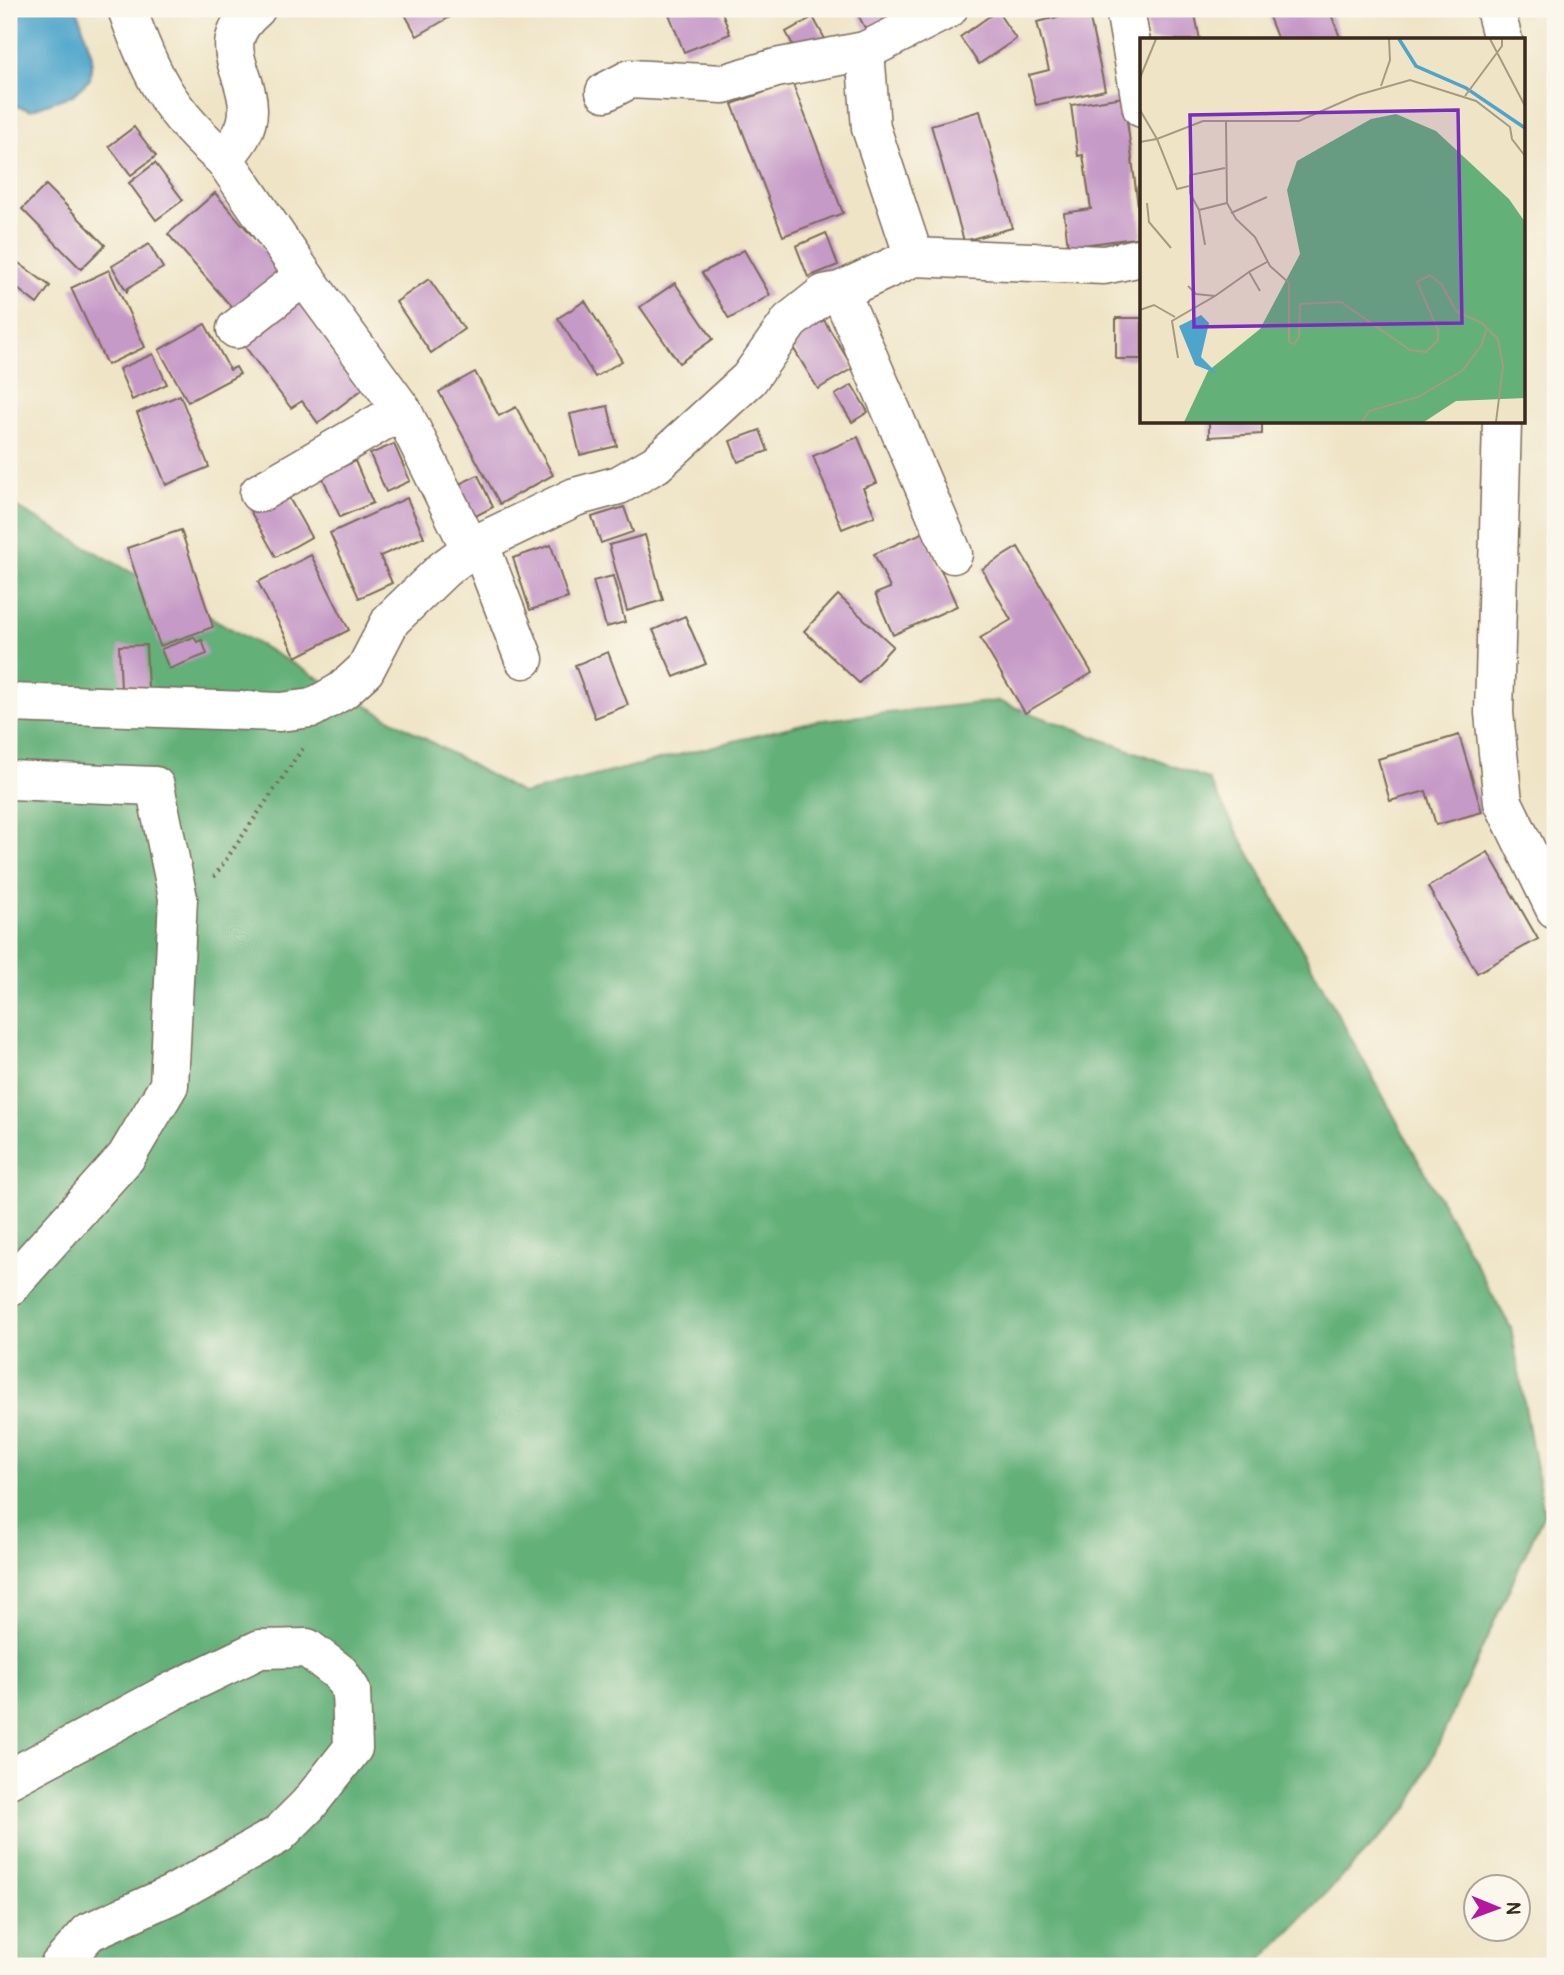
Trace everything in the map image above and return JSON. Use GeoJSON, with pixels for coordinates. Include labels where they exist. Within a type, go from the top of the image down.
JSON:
{"type":"FeatureCollection","features":[{"type":"Feature","properties":{"kind":"street"},"geometry":{"type":"LineString","coordinates":[[127,9],[160,89],[191,131],[224,159],[304,276],[402,410],[475,546],[524,659]]}},
{"type":"Feature","properties":{"kind":"street"},"geometry":{"type":"LineString","coordinates":[[224,159],[243,134],[248,109],[236,63],[234,40],[242,21],[256,9]]}},
{"type":"Feature","properties":{"kind":"street"},"geometry":{"type":"LineString","coordinates":[[605,92],[630,79],[723,84],[776,68],[865,51],[948,9]]}},
{"type":"Feature","properties":{"kind":"street"},"geometry":{"type":"LineString","coordinates":[[1125,9],[1140,96]]}},
{"type":"Feature","properties":{"kind":"street"},"geometry":{"type":"LineString","coordinates":[[1494,9],[1502,38]]}},
{"type":"Feature","properties":{"kind":"street"},"geometry":{"type":"LineString","coordinates":[[865,51],[871,128],[914,257]]}},
{"type":"Feature","properties":{"kind":"street"},"geometry":{"type":"LineString","coordinates":[[9,704],[280,712],[312,708],[342,691],[365,670],[391,620],[444,569],[475,546],[575,497],[619,485],[656,464],[749,379],[790,321],[824,294],[840,290],[914,257],[1104,265],[1140,257]]}},
{"type":"Feature","properties":{"kind":"street"},"geometry":{"type":"LineString","coordinates":[[236,329],[304,276]]}},
{"type":"Feature","properties":{"kind":"street"},"geometry":{"type":"LineString","coordinates":[[840,290],[953,554]]}},
{"type":"Feature","properties":{"kind":"street"},"geometry":{"type":"LineString","coordinates":[[259,493],[402,410]]}},
{"type":"Feature","properties":{"kind":"street"},"geometry":{"type":"LineString","coordinates":[[1502,424],[1494,713],[1503,802],[1555,909]]}},
{"type":"Feature","properties":{"kind":"street"},"geometry":{"type":"LineString","coordinates":[[9,779],[155,786],[178,898],[169,1085],[126,1157],[9,1287]]}},
{"type":"Feature","properties":{"kind":"street"},"geometry":{"type":"LineString","coordinates":[[9,1779],[169,1693],[260,1649],[307,1648],[340,1673],[351,1690],[353,1748],[308,1805],[278,1835],[170,1895],[89,1932],[59,1966]]}},
{"type":"Feature","properties":{"kind":"path"},"geometry":{"type":"LineString","coordinates":[[208,886],[342,691]]}},
{"type":"Feature","properties":{"kind":"green space"},"geometry":{"type":"Polygon","coordinates":[[[9,503],[523,794],[814,721],[998,701],[1208,779],[1511,1328],[1544,1513],[1410,1806],[1256,1966],[9,1966],[9,503]]]}},
{"type":"Feature","properties":{"kind":"water"},"geometry":{"type":"Polygon","coordinates":[[[9,9],[77,9],[92,56],[90,79],[73,95],[30,110],[9,104],[9,9]]]}},
{"type":"Feature","properties":{"kind":"building"},"geometry":{"type":"Polygon","coordinates":[[[402,9],[464,9],[417,36],[402,9]]]}},
{"type":"Feature","properties":{"kind":"building"},"geometry":{"type":"Polygon","coordinates":[[[667,9],[721,9],[730,34],[684,52],[667,9]]]}},
{"type":"Feature","properties":{"kind":"building"},"geometry":{"type":"Polygon","coordinates":[[[855,9],[910,9],[866,30],[855,9]]]}},
{"type":"Feature","properties":{"kind":"building"},"geometry":{"type":"Polygon","coordinates":[[[1144,9],[1194,9],[1200,38],[1150,38],[1144,9]]]}},
{"type":"Feature","properties":{"kind":"building"},"geometry":{"type":"Polygon","coordinates":[[[1266,9],[1329,9],[1340,38],[1277,38],[1266,9]]]}},
{"type":"Feature","properties":{"kind":"building"},"geometry":{"type":"Polygon","coordinates":[[[1088,10],[1105,90],[1036,105],[1029,75],[1049,70],[1037,22],[1088,10]]]}},
{"type":"Feature","properties":{"kind":"building"},"geometry":{"type":"Polygon","coordinates":[[[997,11],[1016,39],[979,64],[960,37],[997,11]]]}},
{"type":"Feature","properties":{"kind":"building"},"geometry":{"type":"Polygon","coordinates":[[[813,17],[825,39],[797,53],[786,32],[813,17]]]}},
{"type":"Feature","properties":{"kind":"building"},"geometry":{"type":"Polygon","coordinates":[[[792,82],[843,213],[783,236],[732,104],[792,82]]]}},
{"type":"Feature","properties":{"kind":"building"},"geometry":{"type":"Polygon","coordinates":[[[1124,97],[1140,237],[1068,247],[1064,213],[1091,209],[1083,155],[1078,156],[1071,105],[1124,97]]]}},
{"type":"Feature","properties":{"kind":"building"},"geometry":{"type":"Polygon","coordinates":[[[980,111],[1012,228],[964,241],[931,125],[980,111]]]}},
{"type":"Feature","properties":{"kind":"building"},"geometry":{"type":"Polygon","coordinates":[[[134,127],[156,156],[131,175],[109,146],[134,127]]]}},
{"type":"Feature","properties":{"kind":"building"},"geometry":{"type":"Polygon","coordinates":[[[155,163],[183,200],[156,220],[129,183],[155,163]]]}},
{"type":"Feature","properties":{"kind":"building"},"geometry":{"type":"Polygon","coordinates":[[[46,185],[105,245],[81,269],[22,209],[46,185]]]}},
{"type":"Feature","properties":{"kind":"building"},"geometry":{"type":"Polygon","coordinates":[[[215,193],[282,270],[235,311],[168,234],[215,193]]]}},
{"type":"Feature","properties":{"kind":"building"},"geometry":{"type":"Polygon","coordinates":[[[826,233],[838,265],[808,277],[796,246],[826,233]]]}},
{"type":"Feature","properties":{"kind":"building"},"geometry":{"type":"Polygon","coordinates":[[[149,244],[163,268],[128,288],[127,292],[112,266],[149,244]]]}},
{"type":"Feature","properties":{"kind":"building"},"geometry":{"type":"Polygon","coordinates":[[[744,250],[770,295],[729,319],[702,273],[744,250]]]}},
{"type":"Feature","properties":{"kind":"building"},"geometry":{"type":"Polygon","coordinates":[[[9,256],[50,286],[37,304],[9,282],[9,256]]]}},
{"type":"Feature","properties":{"kind":"building"},"geometry":{"type":"Polygon","coordinates":[[[109,270],[145,347],[107,365],[71,288],[109,270]]]}},
{"type":"Feature","properties":{"kind":"building"},"geometry":{"type":"Polygon","coordinates":[[[429,279],[464,329],[431,353],[396,302],[429,279]]]}},
{"type":"Feature","properties":{"kind":"building"},"geometry":{"type":"Polygon","coordinates":[[[675,283],[713,339],[679,363],[640,307],[675,283]]]}},
{"type":"Feature","properties":{"kind":"building"},"geometry":{"type":"Polygon","coordinates":[[[300,294],[368,385],[318,423],[302,401],[291,408],[240,340],[300,294]]]}},
{"type":"Feature","properties":{"kind":"building"},"geometry":{"type":"Polygon","coordinates":[[[585,301],[622,361],[595,377],[558,318],[585,301]]]}},
{"type":"Feature","properties":{"kind":"building"},"geometry":{"type":"Polygon","coordinates":[[[1116,318],[1140,318],[1140,359],[1116,359],[1116,318]]]}},
{"type":"Feature","properties":{"kind":"building"},"geometry":{"type":"Polygon","coordinates":[[[824,320],[853,368],[818,389],[789,341],[824,320]]]}},
{"type":"Feature","properties":{"kind":"building"},"geometry":{"type":"Polygon","coordinates":[[[205,324],[230,370],[236,367],[240,374],[188,402],[159,350],[205,324]]]}},
{"type":"Feature","properties":{"kind":"building"},"geometry":{"type":"Polygon","coordinates":[[[153,354],[167,384],[132,400],[119,369],[153,354]]]}},
{"type":"Feature","properties":{"kind":"building"},"geometry":{"type":"Polygon","coordinates":[[[475,372],[499,416],[516,407],[553,475],[500,504],[439,392],[475,372]]]}},
{"type":"Feature","properties":{"kind":"building"},"geometry":{"type":"Polygon","coordinates":[[[852,385],[868,412],[852,422],[835,395],[852,385]]]}},
{"type":"Feature","properties":{"kind":"building"},"geometry":{"type":"Polygon","coordinates":[[[180,395],[209,467],[166,485],[137,413],[180,395]]]}},
{"type":"Feature","properties":{"kind":"building"},"geometry":{"type":"Polygon","coordinates":[[[608,406],[617,446],[580,455],[570,414],[608,406]]]}},
{"type":"Feature","properties":{"kind":"building"},"geometry":{"type":"Polygon","coordinates":[[[1209,424],[1262,424],[1262,434],[1209,437],[1209,424]]]}},
{"type":"Feature","properties":{"kind":"building"},"geometry":{"type":"Polygon","coordinates":[[[760,430],[768,451],[738,462],[730,441],[760,430]]]}},
{"type":"Feature","properties":{"kind":"building"},"geometry":{"type":"Polygon","coordinates":[[[858,437],[877,483],[863,488],[875,516],[842,529],[813,456],[858,437]]]}},
{"type":"Feature","properties":{"kind":"building"},"geometry":{"type":"Polygon","coordinates":[[[394,444],[410,481],[386,492],[370,454],[394,444]]]}},
{"type":"Feature","properties":{"kind":"building"},"geometry":{"type":"Polygon","coordinates":[[[355,461],[373,503],[340,517],[322,476],[355,461]]]}},
{"type":"Feature","properties":{"kind":"building"},"geometry":{"type":"Polygon","coordinates":[[[478,475],[493,507],[462,523],[455,486],[478,475]]]}},
{"type":"Feature","properties":{"kind":"building"},"geometry":{"type":"Polygon","coordinates":[[[284,489],[311,537],[276,557],[249,509],[284,489]]]}},
{"type":"Feature","properties":{"kind":"building"},"geometry":{"type":"Polygon","coordinates":[[[407,498],[424,537],[380,556],[392,583],[359,598],[330,533],[407,498]]]}},
{"type":"Feature","properties":{"kind":"building"},"geometry":{"type":"Polygon","coordinates":[[[624,507],[633,532],[601,543],[592,517],[624,507]]]}},
{"type":"Feature","properties":{"kind":"building"},"geometry":{"type":"Polygon","coordinates":[[[181,530],[213,627],[160,646],[127,548],[181,530]]]}},
{"type":"Feature","properties":{"kind":"building"},"geometry":{"type":"Polygon","coordinates":[[[924,532],[957,606],[893,635],[875,594],[890,588],[874,554],[924,532]]]}},
{"type":"Feature","properties":{"kind":"building"},"geometry":{"type":"Polygon","coordinates":[[[645,535],[663,600],[627,611],[609,545],[645,535]]]}},
{"type":"Feature","properties":{"kind":"building"},"geometry":{"type":"Polygon","coordinates":[[[551,545],[568,598],[530,610],[513,558],[551,545]]]}},
{"type":"Feature","properties":{"kind":"building"},"geometry":{"type":"Polygon","coordinates":[[[1018,547],[1092,673],[1025,713],[980,638],[1011,620],[982,569],[1018,547]]]}},
{"type":"Feature","properties":{"kind":"building"},"geometry":{"type":"Polygon","coordinates":[[[311,555],[349,630],[296,657],[258,582],[311,555]]]}},
{"type":"Feature","properties":{"kind":"building"},"geometry":{"type":"Polygon","coordinates":[[[613,576],[625,622],[606,627],[593,581],[613,576]]]}},
{"type":"Feature","properties":{"kind":"building"},"geometry":{"type":"Polygon","coordinates":[[[838,595],[893,646],[859,683],[804,631],[838,595]]]}},
{"type":"Feature","properties":{"kind":"building"},"geometry":{"type":"Polygon","coordinates":[[[685,616],[706,664],[674,677],[653,630],[685,616]]]}},
{"type":"Feature","properties":{"kind":"building"},"geometry":{"type":"Polygon","coordinates":[[[194,637],[197,642],[202,640],[207,654],[169,669],[161,649],[194,637]]]}},
{"type":"Feature","properties":{"kind":"building"},"geometry":{"type":"Polygon","coordinates":[[[146,645],[148,688],[121,689],[119,646],[146,645]]]}},
{"type":"Feature","properties":{"kind":"building"},"geometry":{"type":"Polygon","coordinates":[[[608,652],[628,705],[595,718],[575,665],[608,652]]]}},
{"type":"Feature","properties":{"kind":"building"},"geometry":{"type":"Polygon","coordinates":[[[1459,735],[1482,812],[1436,825],[1426,791],[1390,801],[1378,759],[1459,735]]]}},
{"type":"Feature","properties":{"kind":"building"},"geometry":{"type":"Polygon","coordinates":[[[1488,852],[1538,939],[1477,973],[1428,887],[1488,852]]]}}]}
